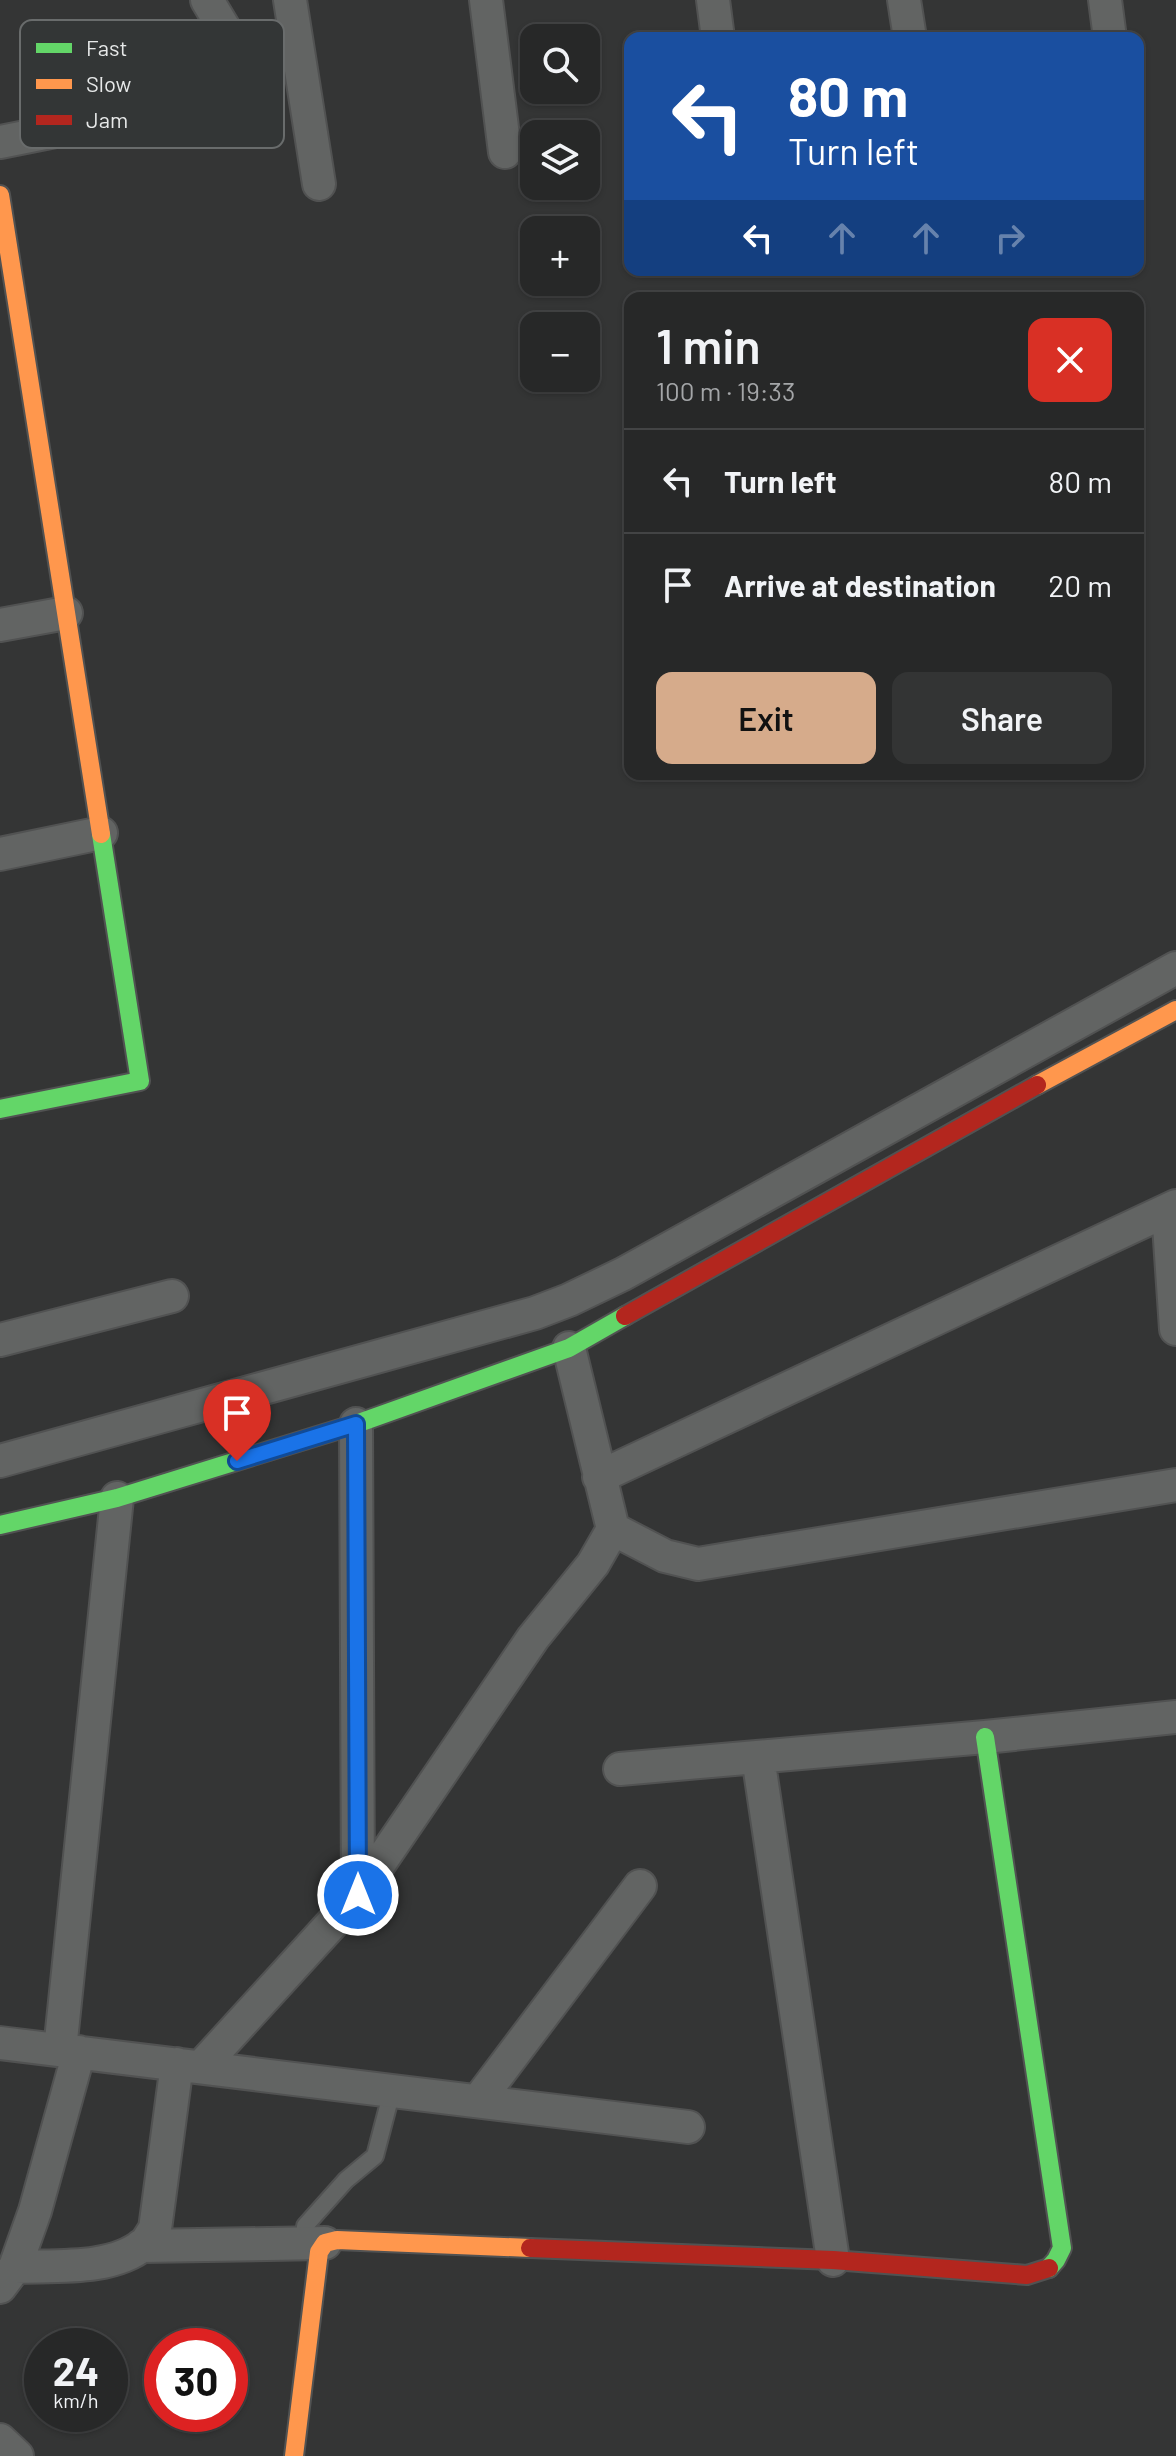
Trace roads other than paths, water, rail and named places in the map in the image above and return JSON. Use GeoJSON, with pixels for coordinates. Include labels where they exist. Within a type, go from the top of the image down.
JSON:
{"type":"FeatureCollection","features":[{"type":"Feature","properties":{"kind":"street"},"geometry":{"type":"LineString","coordinates":[[207,0],[219,20]]}},
{"type":"Feature","properties":{"kind":"street"},"geometry":{"type":"LineString","coordinates":[[290,0],[319,184]]}},
{"type":"Feature","properties":{"kind":"street"},"geometry":{"type":"LineString","coordinates":[[486,0],[505,152]]}},
{"type":"Feature","properties":{"kind":"street"},"geometry":{"type":"LineString","coordinates":[[713,0],[717,32]]}},
{"type":"Feature","properties":{"kind":"street"},"geometry":{"type":"LineString","coordinates":[[904,0],[909,32]]}},
{"type":"Feature","properties":{"kind":"street"},"geometry":{"type":"LineString","coordinates":[[1105,0],[1109,32]]}},
{"type":"Feature","properties":{"kind":"street"},"geometry":{"type":"LineString","coordinates":[[284,87],[303,84]]}},
{"type":"Feature","properties":{"kind":"street"},"geometry":{"type":"LineString","coordinates":[[0,142],[20,138]]}},
{"type":"Feature","properties":{"kind":"street"},"geometry":{"type":"LineString","coordinates":[[0,195],[7,273],[66,613],[140,1081],[0,1109]]}},
{"type":"Feature","properties":{"kind":"street"},"geometry":{"type":"LineString","coordinates":[[0,625],[66,613]]}},
{"type":"Feature","properties":{"kind":"street"},"geometry":{"type":"LineString","coordinates":[[0,854],[101,833]]}},
{"type":"Feature","properties":{"kind":"street"},"geometry":{"type":"LineString","coordinates":[[0,1461],[520,1317],[569,1300],[623,1274],[1176,968]]}},
{"type":"Feature","properties":{"kind":"street"},"geometry":{"type":"LineString","coordinates":[[0,1525],[117,1498],[356,1424],[569,1348],[1176,1010]]}},
{"type":"Feature","properties":{"kind":"street"},"geometry":{"type":"LineString","coordinates":[[599,1477],[1172,1208],[1176,1329]]}},
{"type":"Feature","properties":{"kind":"street"},"geometry":{"type":"LineString","coordinates":[[0,1340],[172,1296]]}},
{"type":"Feature","properties":{"kind":"street"},"geometry":{"type":"LineString","coordinates":[[7,2277],[120,2258],[145,2244],[155,2229],[189,2066],[358,1895],[533,1638],[593,1564],[613,1529],[569,1348]]}},
{"type":"Feature","properties":{"kind":"street"},"geometry":{"type":"LineString","coordinates":[[356,1424],[358,1895]]}},
{"type":"Feature","properties":{"kind":"street"},"geometry":{"type":"LineString","coordinates":[[613,1529],[665,1556],[698,1564],[1176,1485]]}},
{"type":"Feature","properties":{"kind":"street"},"geometry":{"type":"LineString","coordinates":[[7,2277],[35,2211],[69,2051],[117,1498]]}},
{"type":"Feature","properties":{"kind":"street"},"geometry":{"type":"LineString","coordinates":[[620,1769],[1176,1717]]}},
{"type":"Feature","properties":{"kind":"street"},"geometry":{"type":"LineString","coordinates":[[141,2246],[349,2240],[833,2260],[1027,2275],[1045,2272],[1056,2262],[1062,2248],[985,1737]]}},
{"type":"Feature","properties":{"kind":"street"},"geometry":{"type":"LineString","coordinates":[[758,1757],[833,2260]]}},
{"type":"Feature","properties":{"kind":"street"},"geometry":{"type":"LineString","coordinates":[[478,2101],[640,1886]]}},
{"type":"Feature","properties":{"kind":"street"},"geometry":{"type":"LineString","coordinates":[[0,2043],[688,2127]]}},
{"type":"Feature","properties":{"kind":"street"},"geometry":{"type":"LineString","coordinates":[[294,2456],[319,2252],[315,2243]]}},
{"type":"Feature","properties":{"kind":"street"},"geometry":{"type":"LineString","coordinates":[[0,2440],[17,2456]]}},
{"type":"Feature","properties":{"kind":"lane"},"geometry":{"type":"LineString","coordinates":[[315,2243],[305,2226],[346,2180],[375,2156],[392,2091]]}}]}
